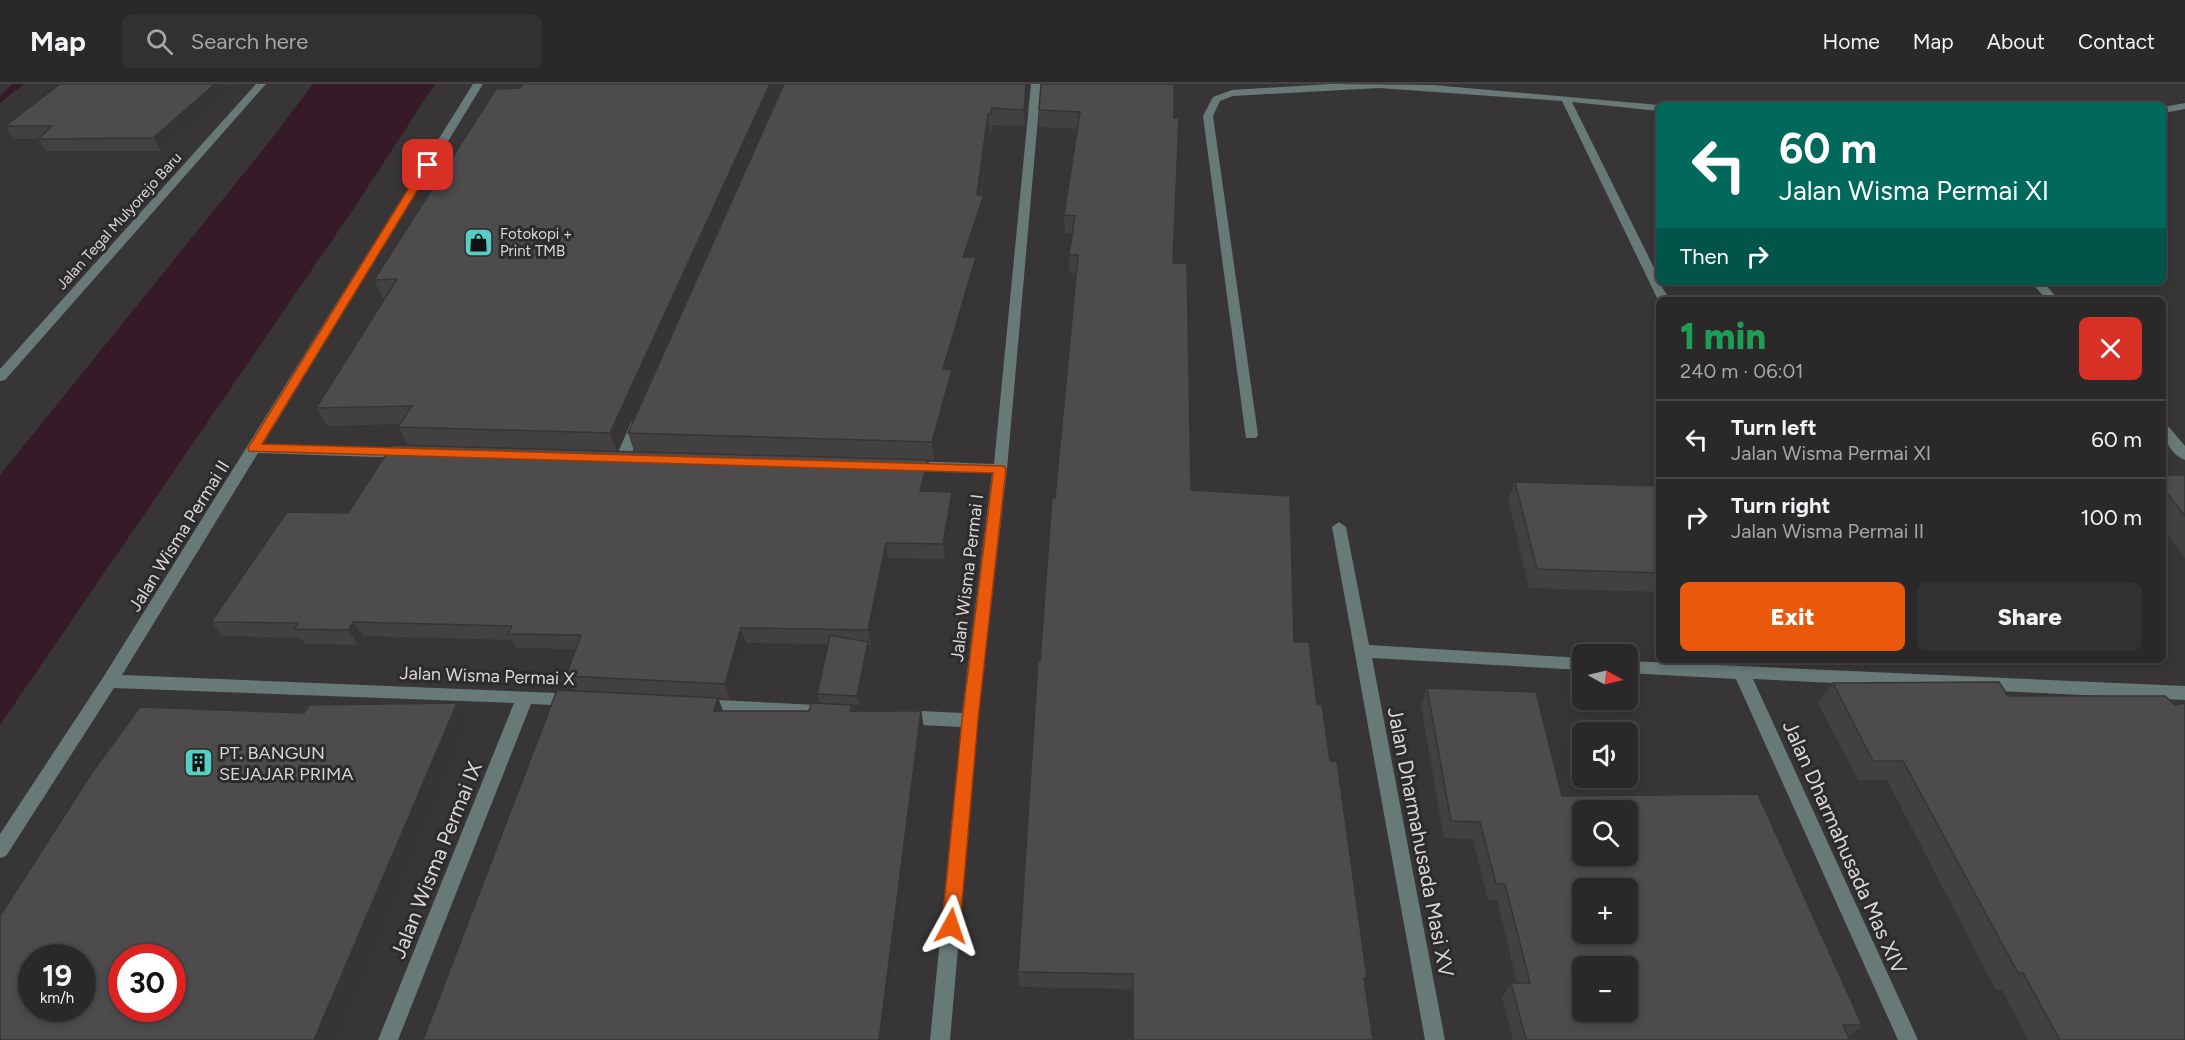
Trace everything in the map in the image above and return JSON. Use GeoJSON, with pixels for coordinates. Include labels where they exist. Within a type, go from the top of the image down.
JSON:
{"type":"FeatureCollection","features":[{"type":"Feature","properties":{"kind":"street","name":"Jalan Tegal Mulyorejo Baru"},"geometry":{"type":"LineString","coordinates":[[0,377],[261,84]]}},
{"type":"Feature","properties":{"kind":"street","name":"Jalan Wisma Permai II"},"geometry":{"type":"LineString","coordinates":[[0,850],[110,681],[478,84]]}},
{"type":"Feature","properties":{"kind":"street","name":"Jalan Wisma Permai I"},"geometry":{"type":"LineString","coordinates":[[940,1040],[970,720],[1000,469],[1036,84]]}},
{"type":"Feature","properties":{"kind":"street"},"geometry":{"type":"LineString","coordinates":[[1251,435],[1208,116],[1216,99],[1232,93],[1346,86],[1399,86],[1469,88],[1656,108]]}},
{"type":"Feature","properties":{"kind":"street"},"geometry":{"type":"LineString","coordinates":[[1565,98],[1656,284]]}},
{"type":"Feature","properties":{"kind":"street"},"geometry":{"type":"LineString","coordinates":[[2166,109],[2185,106]]}},
{"type":"Feature","properties":{"kind":"street"},"geometry":{"type":"LineString","coordinates":[[2040,285],[2050,297]]}},
{"type":"Feature","properties":{"kind":"street"},"geometry":{"type":"LineString","coordinates":[[622,459],[641,416]]}},
{"type":"Feature","properties":{"kind":"street"},"geometry":{"type":"LineString","coordinates":[[2166,433],[2185,455]]}},
{"type":"Feature","properties":{"kind":"street"},"geometry":{"type":"LineString","coordinates":[[254,448],[424,453]]}},
{"type":"Feature","properties":{"kind":"street"},"geometry":{"type":"LineString","coordinates":[[894,466],[1000,469]]}},
{"type":"Feature","properties":{"kind":"street","name":"Jalan Dharmahusada Masi XV"},"geometry":{"type":"LineString","coordinates":[[1339,527],[1435,1040]]}},
{"type":"Feature","properties":{"kind":"street"},"geometry":{"type":"LineString","coordinates":[[1362,651],[1572,663]]}},
{"type":"Feature","properties":{"kind":"street"},"geometry":{"type":"LineString","coordinates":[[1638,668],[2185,693]]}},
{"type":"Feature","properties":{"kind":"street","name":"Jalan Dharmahusada Mas XIV"},"geometry":{"type":"LineString","coordinates":[[1742,674],[1908,1040]]}},
{"type":"Feature","properties":{"kind":"street","name":"Jalan Wisma Permai X"},"geometry":{"type":"LineString","coordinates":[[110,681],[596,700]]}},
{"type":"Feature","properties":{"kind":"street","name":"Jalan Wisma Permai IX"},"geometry":{"type":"LineString","coordinates":[[388,1040],[525,697]]}},
{"type":"Feature","properties":{"kind":"street"},"geometry":{"type":"LineString","coordinates":[[689,705],[830,713]]}},
{"type":"Feature","properties":{"kind":"street"},"geometry":{"type":"LineString","coordinates":[[888,716],[970,720]]}},
{"type":"Feature","properties":{"kind":"shaded area"},"geometry":{"type":"Polygon","coordinates":[[[313,84],[435,84],[350,214],[0,725],[0,475],[270,141],[313,84]]]}},
{"type":"Feature","properties":{"kind":"building"},"geometry":{"type":"Polygon","coordinates":[[[60,84],[215,84],[153,138],[38,139],[52,126],[5,126],[60,84]]]}},
{"type":"Feature","properties":{"kind":"building"},"geometry":{"type":"Polygon","coordinates":[[[523,84],[770,84],[610,433],[398,427],[412,406],[316,408],[397,279],[374,280],[496,89],[520,88],[523,84]]]}},
{"type":"Feature","properties":{"kind":"building"},"geometry":{"type":"Polygon","coordinates":[[[784,84],[1026,84],[1024,110],[991,108],[991,114],[988,114],[977,195],[984,195],[963,257],[976,257],[943,369],[952,370],[932,442],[628,433],[784,84]]]}},
{"type":"Feature","properties":{"kind":"building"},"geometry":{"type":"Polygon","coordinates":[[[1041,84],[1174,84],[1174,118],[1179,118],[1173,263],[1187,263],[1191,490],[1290,496],[1294,642],[1309,642],[1317,704],[1322,704],[1330,761],[1337,761],[1367,978],[1364,978],[1373,1040],[1133,1040],[1133,974],[1018,972],[1038,661],[1040,661],[1052,498],[1055,498],[1078,255],[1069,255],[1075,216],[1064,215],[1080,112],[1039,110],[1041,84]]]}},
{"type":"Feature","properties":{"kind":"building"},"geometry":{"type":"Polygon","coordinates":[[[392,445],[928,460],[920,491],[952,492],[943,544],[886,543],[868,630],[741,628],[725,684],[566,676],[581,635],[508,634],[512,626],[353,622],[348,630],[294,629],[298,623],[211,622],[287,512],[348,513],[392,445]]]}},
{"type":"Feature","properties":{"kind":"building"},"geometry":{"type":"Polygon","coordinates":[[[2166,475],[2185,475],[2185,516],[2166,492],[2166,475]]]}},
{"type":"Feature","properties":{"kind":"building"},"geometry":{"type":"Polygon","coordinates":[[[1515,482],[1656,486],[1656,573],[1537,569],[1515,482]]]}},
{"type":"Feature","properties":{"kind":"building"},"geometry":{"type":"Polygon","coordinates":[[[830,635],[868,642],[857,696],[817,694],[830,635]]]}},
{"type":"Feature","properties":{"kind":"building"},"geometry":{"type":"Polygon","coordinates":[[[1999,682],[2008,696],[2165,696],[2175,705],[2185,703],[2185,1040],[2060,1040],[2023,973],[2018,973],[1903,761],[1873,761],[1833,683],[1999,682]]]}},
{"type":"Feature","properties":{"kind":"building"},"geometry":{"type":"Polygon","coordinates":[[[1427,688],[1536,692],[1562,796],[1758,794],[1862,1025],[1843,1025],[1850,1040],[1526,1040],[1511,983],[1530,983],[1505,884],[1496,884],[1480,822],[1451,821],[1427,688]]]}},
{"type":"Feature","properties":{"kind":"building"},"geometry":{"type":"Polygon","coordinates":[[[557,690],[718,698],[714,711],[809,711],[811,703],[852,705],[850,711],[921,711],[879,1040],[423,1040],[557,690]]]}},
{"type":"Feature","properties":{"kind":"building"},"geometry":{"type":"Polygon","coordinates":[[[457,703],[314,1040],[0,1040],[0,916],[91,774],[140,707],[304,713],[309,705],[457,703]]]}},
{"type":"Feature","properties":{"kind":"waterway"},"geometry":{"type":"LineString","coordinates":[[0,100],[19,84]]}},
{"type":"Feature","properties":{"kind":"place","name":"Fotokopi + Print TMB"},"geometry":{"type":"Point","coordinates":[479,243]}},
{"type":"Feature","properties":{"kind":"place","name":"PT. BANGUN SEJAJAR PRIMA"},"geometry":{"type":"Point","coordinates":[198,763]}},
{"type":"Feature","properties":{"kind":"route"},"geometry":{"type":"LineString","coordinates":[[428,165],[254,448],[1000,469],[970,720],[951,926]]}}]}
